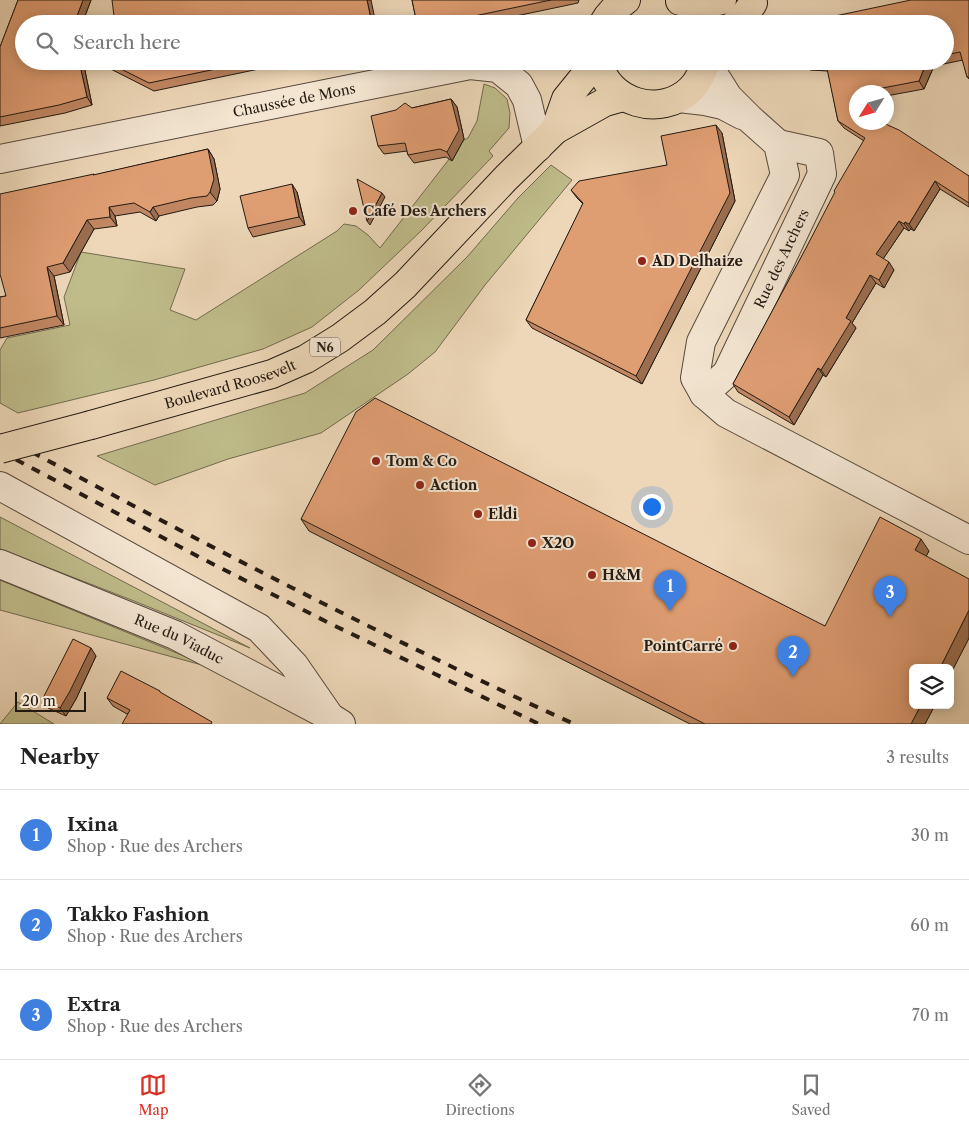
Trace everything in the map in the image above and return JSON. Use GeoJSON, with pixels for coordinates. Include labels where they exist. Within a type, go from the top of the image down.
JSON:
{"type":"FeatureCollection","features":[{"type":"Feature","properties":{"kind":"main road"},"geometry":{"type":"LineString","coordinates":[[678,1],[709,3],[722,0]]}},
{"type":"Feature","properties":{"kind":"main road"},"geometry":{"type":"LineString","coordinates":[[678,1],[695,15]]}},
{"type":"Feature","properties":{"kind":"main road"},"geometry":{"type":"LineString","coordinates":[[745,15],[755,1]]}},
{"type":"Feature","properties":{"kind":"main road","name":"Boulevard Roosevelt"},"geometry":{"type":"LineString","coordinates":[[547,139],[566,99],[587,70]]}},
{"type":"Feature","properties":{"kind":"main road"},"geometry":{"type":"LineString","coordinates":[[602,70],[613,89],[623,97],[638,103],[654,105],[667,103],[691,89],[703,70]]}},
{"type":"Feature","properties":{"kind":"main road","name":"Boulevard Roosevelt"},"geometry":{"type":"LineString","coordinates":[[0,448],[91,425],[272,374],[306,359],[376,312],[405,285],[506,178],[547,139],[605,102],[623,97]]}},
{"type":"Feature","properties":{"kind":"street","name":"Chaussée de Mons"},"geometry":{"type":"LineString","coordinates":[[0,158],[445,70]]}},
{"type":"Feature","properties":{"kind":"street","name":"Chaussée de Mons"},"geometry":{"type":"LineString","coordinates":[[500,70],[519,85],[547,139]]}},
{"type":"Feature","properties":{"kind":"street"},"geometry":{"type":"LineString","coordinates":[[711,70],[728,97],[750,119]]}},
{"type":"Feature","properties":{"kind":"street"},"geometry":{"type":"LineString","coordinates":[[678,98],[723,105],[750,119]]}},
{"type":"Feature","properties":{"kind":"street","name":"Rue des Archers"},"geometry":{"type":"LineString","coordinates":[[704,394],[727,372],[822,174],[819,153],[778,144],[750,119]]}},
{"type":"Feature","properties":{"kind":"street"},"geometry":{"type":"LineString","coordinates":[[778,144],[785,175],[701,342],[695,378],[704,394],[726,413],[969,540]]}},
{"type":"Feature","properties":{"kind":"street"},"geometry":{"type":"LineString","coordinates":[[0,486],[260,628],[294,665],[341,722]]}},
{"type":"Feature","properties":{"kind":"street","name":"Rue du Viaduc"},"geometry":{"type":"LineString","coordinates":[[0,564],[175,636],[341,722]]}},
{"type":"Feature","properties":{"kind":"shaded area"},"geometry":{"type":"Polygon","coordinates":[[[484,84],[495,88],[507,99],[510,113],[509,128],[489,151],[493,156],[422,230],[359,290],[312,327],[263,349],[154,380],[18,413],[0,403],[0,350],[7,338],[70,325],[64,297],[81,252],[185,269],[170,310],[196,320],[337,231],[344,224],[356,226],[380,248],[464,140],[468,138],[477,121],[484,84]]]}},
{"type":"Feature","properties":{"kind":"shaded area"},"geometry":{"type":"Polygon","coordinates":[[[551,165],[572,180],[485,285],[435,352],[408,374],[321,433],[228,459],[155,485],[97,456],[305,393],[373,350],[467,257],[518,198],[551,165]]]}},
{"type":"Feature","properties":{"kind":"shaded area"},"geometry":{"type":"Polygon","coordinates":[[[0,517],[250,648],[0,549],[0,517]]]}},
{"type":"Feature","properties":{"kind":"shaded area"},"geometry":{"type":"Polygon","coordinates":[[[0,580],[213,668],[0,610],[0,580]]]}},
{"type":"Feature","properties":{"kind":"shaded area"},"geometry":{"type":"Polygon","coordinates":[[[18,702],[54,724],[0,724],[18,702]]]}},
{"type":"Feature","properties":{"kind":"building"},"geometry":{"type":"Polygon","coordinates":[[[18,0],[83,0],[77,15],[15,15],[15,70],[81,70],[87,97],[59,105],[0,117],[0,47],[18,0]]]}},
{"type":"Feature","properties":{"kind":"building"},"geometry":{"type":"Polygon","coordinates":[[[112,0],[367,0],[370,15],[114,15],[112,0]]]}},
{"type":"Feature","properties":{"kind":"building"},"geometry":{"type":"Polygon","coordinates":[[[412,0],[551,0],[479,15],[415,15],[412,0]]]}},
{"type":"Feature","properties":{"kind":"building"},"geometry":{"type":"Polygon","coordinates":[[[911,0],[969,0],[969,79],[960,52],[954,53],[954,15],[840,15],[911,0]]]}},
{"type":"Feature","properties":{"kind":"building"},"geometry":{"type":"Polygon","coordinates":[[[123,70],[211,70],[149,83],[123,70]]]}},
{"type":"Feature","properties":{"kind":"building"},"geometry":{"type":"Polygon","coordinates":[[[827,70],[923,70],[919,81],[894,86],[849,85],[849,128],[838,121],[827,70]]]}},
{"type":"Feature","properties":{"kind":"building"},"geometry":{"type":"Polygon","coordinates":[[[451,99],[459,130],[447,152],[440,149],[408,155],[405,143],[378,146],[371,116],[396,110],[405,103],[412,108],[451,99]]]}},
{"type":"Feature","properties":{"kind":"building"},"geometry":{"type":"Polygon","coordinates":[[[716,125],[730,193],[636,376],[526,320],[583,203],[571,190],[579,181],[667,165],[661,136],[716,125]]]}},
{"type":"Feature","properties":{"kind":"building"},"geometry":{"type":"Polygon","coordinates":[[[894,128],[899,130],[969,176],[969,203],[935,181],[909,224],[899,221],[876,254],[889,262],[879,280],[870,275],[846,318],[851,321],[821,370],[818,368],[789,417],[733,384],[806,248],[834,191],[865,138],[852,130],[894,130],[894,128]]]}},
{"type":"Feature","properties":{"kind":"building"},"geometry":{"type":"Polygon","coordinates":[[[208,149],[214,179],[207,196],[153,207],[150,212],[134,203],[109,207],[110,217],[87,220],[63,263],[47,267],[57,316],[0,328],[0,297],[6,296],[0,274],[0,194],[208,149]]]}},
{"type":"Feature","properties":{"kind":"building"},"geometry":{"type":"Polygon","coordinates":[[[357,179],[382,193],[367,221],[357,179]]]}},
{"type":"Feature","properties":{"kind":"building"},"geometry":{"type":"Polygon","coordinates":[[[292,184],[299,217],[248,228],[240,196],[292,184]]]}},
{"type":"Feature","properties":{"kind":"building"},"geometry":{"type":"Polygon","coordinates":[[[375,398],[825,626],[880,517],[921,539],[915,550],[969,579],[969,610],[942,664],[909,664],[909,709],[919,709],[911,724],[705,724],[301,519],[356,412],[375,398]]]}},
{"type":"Feature","properties":{"kind":"building"},"geometry":{"type":"Polygon","coordinates":[[[73,639],[91,648],[60,708],[42,700],[73,639]]]}},
{"type":"Feature","properties":{"kind":"building"},"geometry":{"type":"Polygon","coordinates":[[[121,671],[160,691],[212,722],[211,724],[122,724],[130,710],[107,698],[121,671]]]}},
{"type":"Feature","properties":{"kind":"railway"},"geometry":{"type":"LineString","coordinates":[[0,435],[285,584],[429,656],[574,724]]}},
{"type":"Feature","properties":{"kind":"railway"},"geometry":{"type":"LineString","coordinates":[[0,451],[203,559],[331,624],[539,724]]}},
{"type":"Feature","properties":{"kind":"place","name":"Café Des Archers"},"geometry":{"type":"Point","coordinates":[353,211]}},
{"type":"Feature","properties":{"kind":"place","name":"AD Delhaize"},"geometry":{"type":"Point","coordinates":[642,261]}},
{"type":"Feature","properties":{"kind":"place","name":"Tom & Co"},"geometry":{"type":"Point","coordinates":[376,461]}},
{"type":"Feature","properties":{"kind":"place","name":"Action"},"geometry":{"type":"Point","coordinates":[420,485]}},
{"type":"Feature","properties":{"kind":"place","name":"Eldi"},"geometry":{"type":"Point","coordinates":[478,514]}},
{"type":"Feature","properties":{"kind":"place","name":"X2O"},"geometry":{"type":"Point","coordinates":[532,543]}},
{"type":"Feature","properties":{"kind":"place","name":"H&M"},"geometry":{"type":"Point","coordinates":[592,575]}},
{"type":"Feature","properties":{"kind":"place","name":"Ixina"},"geometry":{"type":"Point","coordinates":[670,611]}},
{"type":"Feature","properties":{"kind":"place","name":"Extra"},"geometry":{"type":"Point","coordinates":[890,617]}},
{"type":"Feature","properties":{"kind":"place","name":"PointCarré"},"geometry":{"type":"Point","coordinates":[733,646]}},
{"type":"Feature","properties":{"kind":"place","name":"Takko Fashion"},"geometry":{"type":"Point","coordinates":[793,677]}}]}
